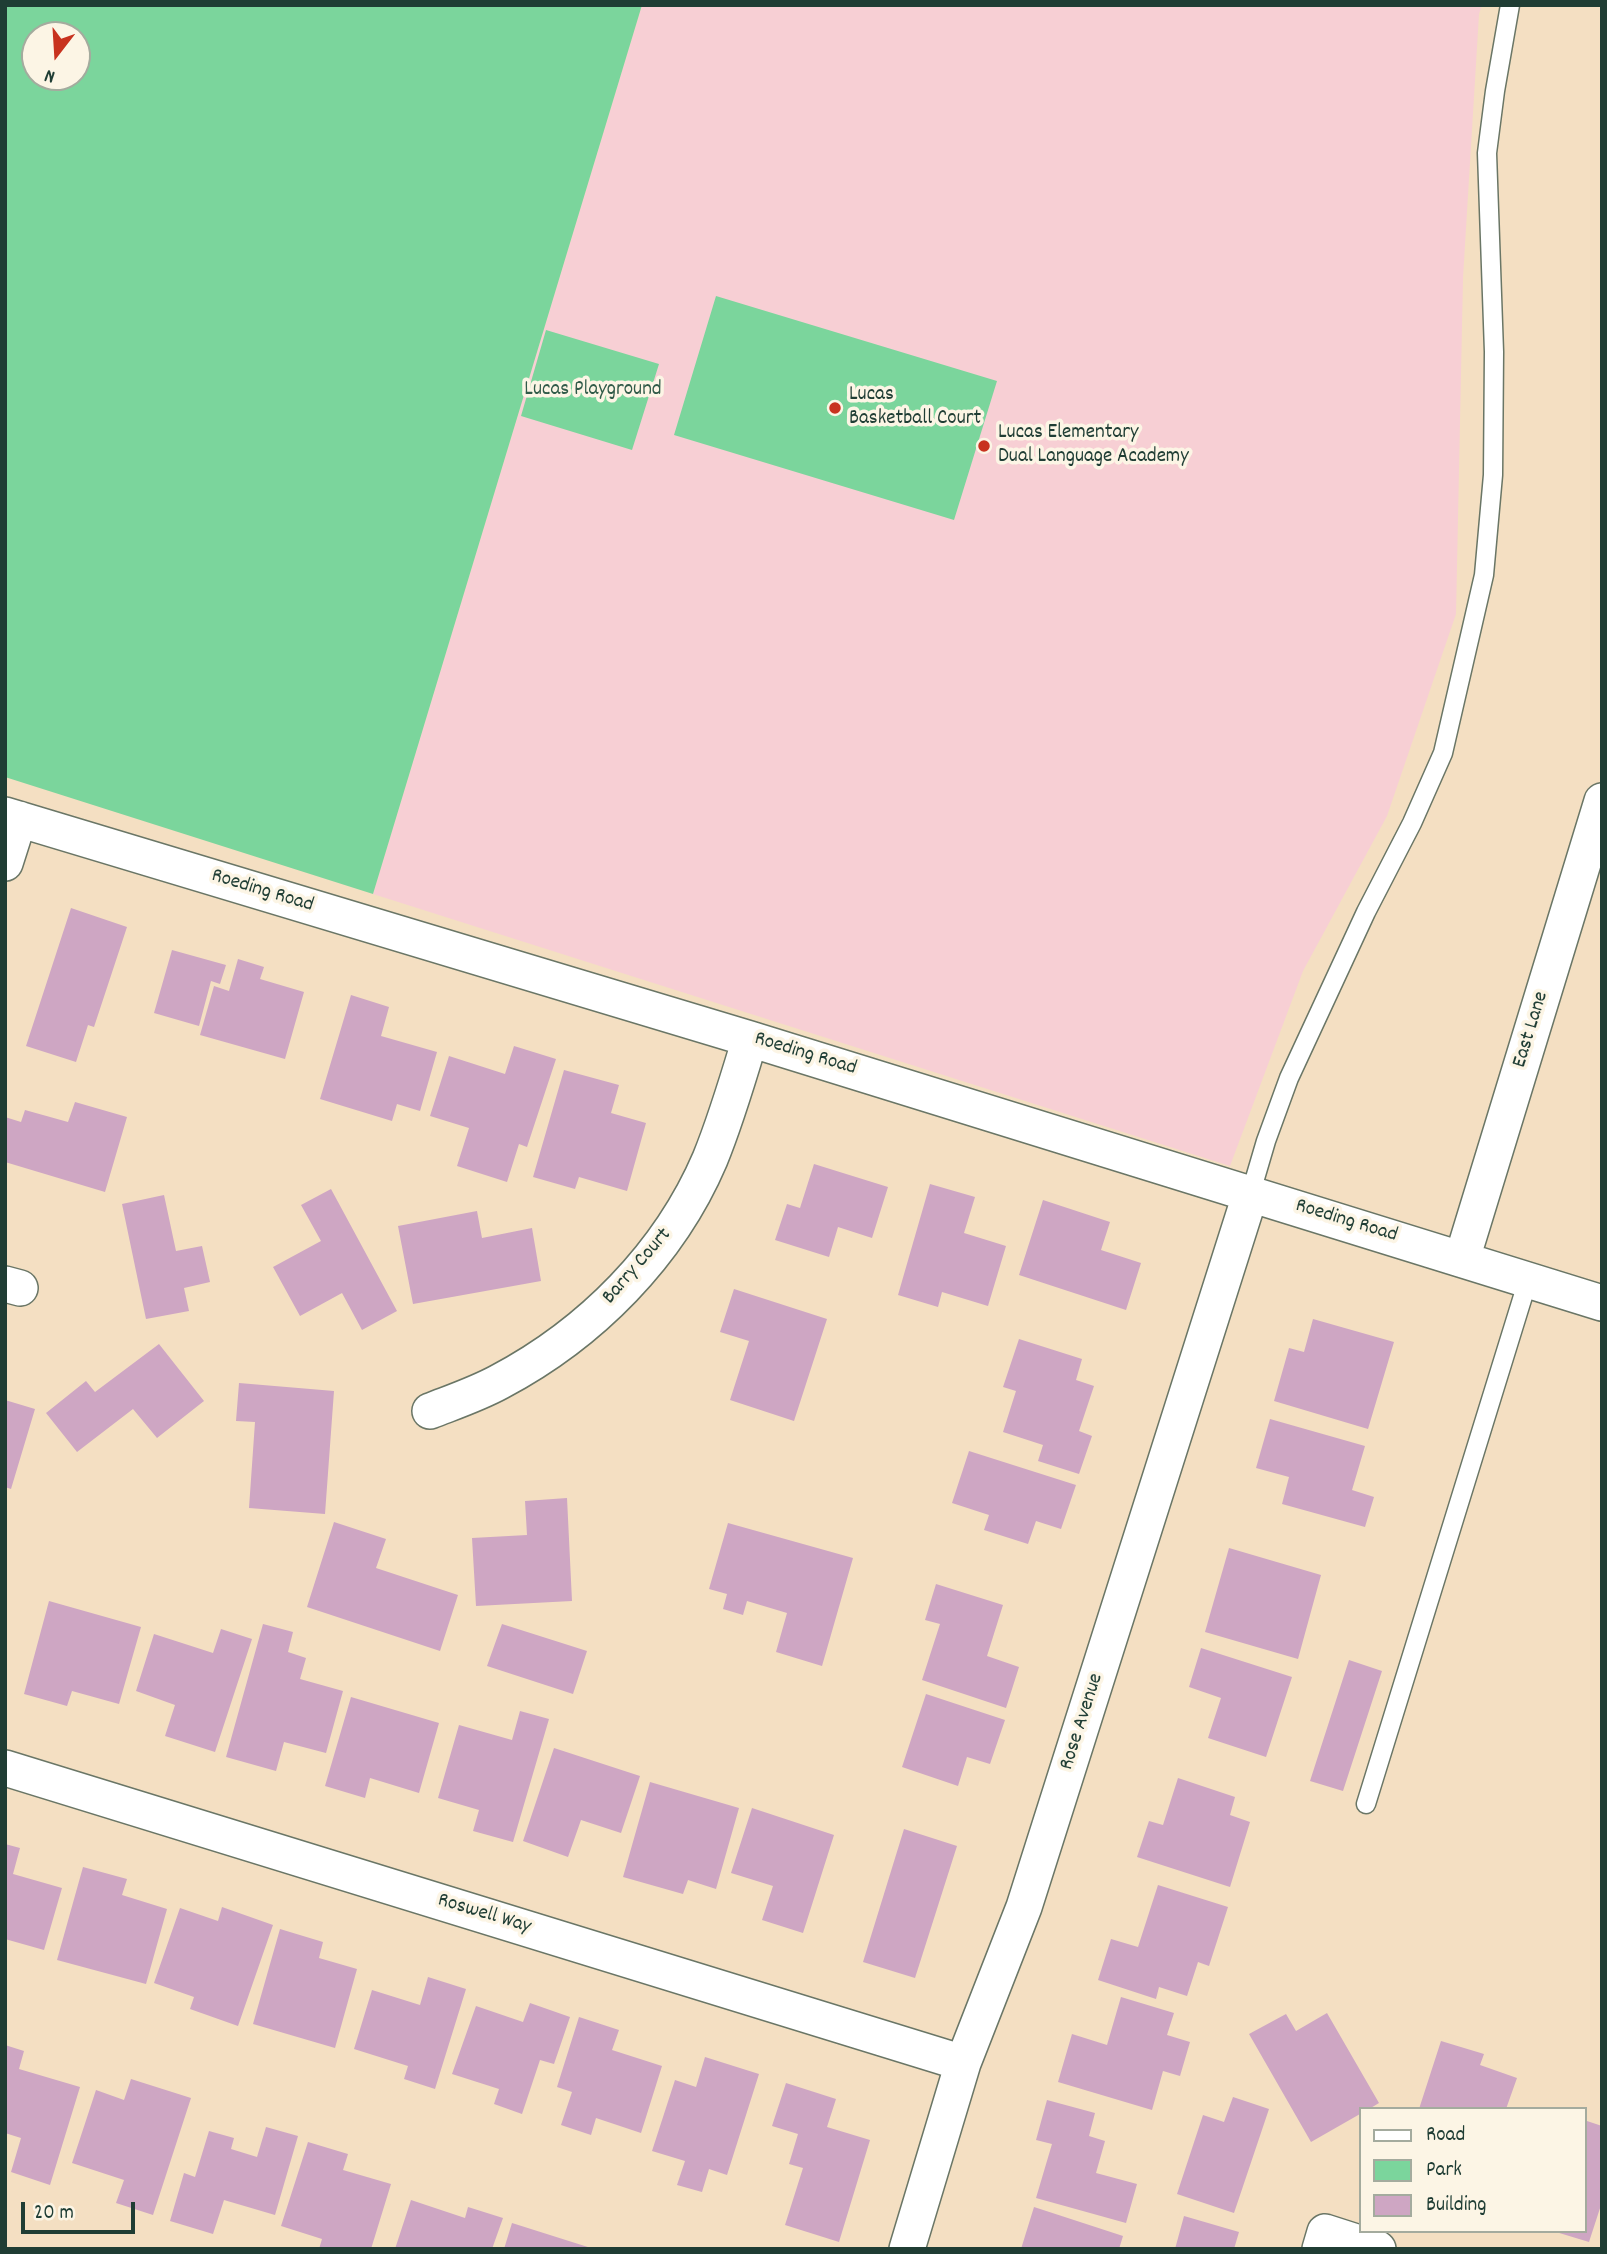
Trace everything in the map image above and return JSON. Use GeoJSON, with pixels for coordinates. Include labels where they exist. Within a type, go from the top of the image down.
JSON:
{"type":"FeatureCollection","features":[{"type":"Feature","properties":{"kind":"street","name":"East Lane"},"geometry":{"type":"LineString","coordinates":[[1462,1259],[1600,814]]}},
{"type":"Feature","properties":{"kind":"street","name":"Roeding Road"},"geometry":{"type":"LineString","coordinates":[[12,817],[1251,1192],[1602,1303]]}},
{"type":"Feature","properties":{"kind":"street"},"geometry":{"type":"LineString","coordinates":[[5,863],[12,817]]}},
{"type":"Feature","properties":{"kind":"street","name":"Barry Court"},"geometry":{"type":"LineString","coordinates":[[430,1411],[497,1383],[552,1350],[608,1305],[646,1264],[675,1225],[709,1162],[750,1039]]}},
{"type":"Feature","properties":{"kind":"street","name":"Rose Avenue"},"geometry":{"type":"LineString","coordinates":[[907,2249],[963,2063],[1024,1907],[1251,1192]]}},
{"type":"Feature","properties":{"kind":"street","name":"Roswell Way"},"geometry":{"type":"LineString","coordinates":[[5,1768],[963,2063]]}},
{"type":"Feature","properties":{"kind":"street"},"geometry":{"type":"LineString","coordinates":[[1322,2240],[1378,2249]]}},
{"type":"Feature","properties":{"kind":"lane"},"geometry":{"type":"LineString","coordinates":[[1251,1192],[1266,1140],[1289,1078],[1443,753],[1484,575],[1493,475],[1494,366],[1487,153],[1510,5]]}},
{"type":"Feature","properties":{"kind":"lane"},"geometry":{"type":"LineString","coordinates":[[1366,1804],[1528,1280]]}},
{"type":"Feature","properties":{"kind":"shaded area","name":"Lucas Elementary Dual Language Academy"},"geometry":{"type":"Polygon","coordinates":[[[642,5],[1482,5],[1479,14],[1463,278],[1456,614],[1387,816],[1303,971],[1230,1166],[373,894],[642,5]]]}},
{"type":"Feature","properties":{"kind":"green space"},"geometry":{"type":"Polygon","coordinates":[[[5,5],[642,5],[373,894],[5,777],[5,5]]]}},
{"type":"Feature","properties":{"kind":"green space","name":"Lucas Basketball Court"},"geometry":{"type":"Polygon","coordinates":[[[716,296],[997,381],[954,520],[674,435],[716,296]]]}},
{"type":"Feature","properties":{"kind":"green space","name":"Lucas Playground"},"geometry":{"type":"Polygon","coordinates":[[[546,330],[659,364],[632,450],[521,416],[546,330]]]}},
{"type":"Feature","properties":{"kind":"building"},"geometry":{"type":"Polygon","coordinates":[[[71,908],[127,927],[94,1027],[88,1025],[76,1062],[26,1046],[71,908]]]}},
{"type":"Feature","properties":{"kind":"building"},"geometry":{"type":"Polygon","coordinates":[[[172,950],[226,965],[220,984],[211,981],[199,1026],[154,1013],[172,950]]]}},
{"type":"Feature","properties":{"kind":"building"},"geometry":{"type":"Polygon","coordinates":[[[238,959],[264,967],[260,979],[304,992],[285,1059],[200,1035],[214,986],[229,991],[238,959]]]}},
{"type":"Feature","properties":{"kind":"building"},"geometry":{"type":"Polygon","coordinates":[[[351,995],[389,1007],[381,1036],[437,1052],[420,1111],[397,1104],[392,1121],[320,1099],[351,995]]]}},
{"type":"Feature","properties":{"kind":"building"},"geometry":{"type":"Polygon","coordinates":[[[514,1046],[556,1059],[527,1147],[519,1144],[507,1182],[457,1166],[469,1128],[430,1116],[449,1056],[505,1074],[514,1046]]]}},
{"type":"Feature","properties":{"kind":"building"},"geometry":{"type":"Polygon","coordinates":[[[564,1070],[619,1085],[611,1113],[646,1123],[627,1191],[579,1177],[575,1189],[533,1177],[564,1070]]]}},
{"type":"Feature","properties":{"kind":"building"},"geometry":{"type":"Polygon","coordinates":[[[75,1102],[127,1117],[105,1192],[5,1162],[5,1117],[21,1122],[25,1110],[68,1122],[75,1102]]]}},
{"type":"Feature","properties":{"kind":"building"},"geometry":{"type":"Polygon","coordinates":[[[814,1164],[888,1187],[872,1238],[838,1227],[829,1257],[775,1240],[787,1204],[800,1208],[814,1164]]]}},
{"type":"Feature","properties":{"kind":"building"},"geometry":{"type":"Polygon","coordinates":[[[930,1184],[975,1197],[964,1233],[1006,1246],[988,1306],[942,1292],[938,1307],[898,1295],[930,1184]]]}},
{"type":"Feature","properties":{"kind":"building"},"geometry":{"type":"Polygon","coordinates":[[[331,1189],[397,1311],[362,1330],[342,1293],[300,1316],[273,1267],[321,1241],[301,1205],[331,1189]]]}},
{"type":"Feature","properties":{"kind":"building"},"geometry":{"type":"Polygon","coordinates":[[[164,1195],[176,1251],[202,1246],[210,1282],[184,1288],[189,1311],[146,1319],[122,1204],[164,1195]]]}},
{"type":"Feature","properties":{"kind":"building"},"geometry":{"type":"Polygon","coordinates":[[[1043,1200],[1110,1222],[1101,1250],[1141,1263],[1126,1310],[1019,1275],[1043,1200]]]}},
{"type":"Feature","properties":{"kind":"building"},"geometry":{"type":"Polygon","coordinates":[[[477,1211],[482,1238],[532,1228],[541,1281],[413,1304],[398,1226],[477,1211]]]}},
{"type":"Feature","properties":{"kind":"building"},"geometry":{"type":"Polygon","coordinates":[[[734,1289],[827,1319],[794,1421],[730,1400],[749,1341],[720,1332],[734,1289]]]}},
{"type":"Feature","properties":{"kind":"building"},"geometry":{"type":"Polygon","coordinates":[[[1313,1319],[1394,1342],[1368,1429],[1274,1401],[1289,1348],[1304,1352],[1313,1319]]]}},
{"type":"Feature","properties":{"kind":"building"},"geometry":{"type":"Polygon","coordinates":[[[1019,1339],[1082,1359],[1076,1380],[1094,1386],[1079,1431],[1092,1436],[1079,1474],[1038,1461],[1043,1445],[1003,1432],[1016,1391],[1003,1387],[1019,1339]]]}},
{"type":"Feature","properties":{"kind":"building"},"geometry":{"type":"Polygon","coordinates":[[[159,1344],[204,1401],[157,1438],[133,1409],[77,1452],[46,1413],[86,1381],[95,1392],[159,1344]]]}},
{"type":"Feature","properties":{"kind":"building"},"geometry":{"type":"Polygon","coordinates":[[[239,1383],[334,1391],[325,1514],[249,1508],[255,1422],[236,1421],[239,1383]]]}},
{"type":"Feature","properties":{"kind":"building"},"geometry":{"type":"Polygon","coordinates":[[[5,1400],[35,1409],[11,1489],[5,1487],[5,1400]]]}},
{"type":"Feature","properties":{"kind":"building"},"geometry":{"type":"Polygon","coordinates":[[[1270,1419],[1365,1446],[1352,1490],[1374,1497],[1365,1527],[1282,1504],[1289,1477],[1256,1468],[1270,1419]]]}},
{"type":"Feature","properties":{"kind":"building"},"geometry":{"type":"Polygon","coordinates":[[[969,1451],[1076,1485],[1061,1529],[1036,1521],[1028,1544],[984,1530],[989,1515],[952,1503],[969,1451]]]}},
{"type":"Feature","properties":{"kind":"building"},"geometry":{"type":"Polygon","coordinates":[[[567,1498],[572,1601],[476,1606],[472,1538],[527,1535],[525,1501],[567,1498]]]}},
{"type":"Feature","properties":{"kind":"building"},"geometry":{"type":"Polygon","coordinates":[[[334,1522],[386,1539],[376,1568],[458,1595],[440,1651],[307,1607],[334,1522]]]}},
{"type":"Feature","properties":{"kind":"building"},"geometry":{"type":"Polygon","coordinates":[[[728,1523],[853,1558],[822,1666],[776,1652],[787,1613],[747,1601],[743,1615],[723,1609],[727,1594],[709,1589],[728,1523]]]}},
{"type":"Feature","properties":{"kind":"building"},"geometry":{"type":"Polygon","coordinates":[[[1229,1548],[1321,1575],[1298,1659],[1205,1632],[1229,1548]]]}},
{"type":"Feature","properties":{"kind":"building"},"geometry":{"type":"Polygon","coordinates":[[[936,1584],[1003,1605],[987,1656],[1019,1667],[1006,1708],[922,1680],[940,1624],[925,1620],[936,1584]]]}},
{"type":"Feature","properties":{"kind":"building"},"geometry":{"type":"Polygon","coordinates":[[[49,1601],[141,1627],[119,1704],[72,1691],[67,1706],[24,1694],[49,1601]]]}},
{"type":"Feature","properties":{"kind":"building"},"geometry":{"type":"Polygon","coordinates":[[[263,1624],[293,1632],[288,1652],[306,1658],[300,1679],[343,1691],[326,1753],[284,1742],[276,1771],[226,1757],[263,1624]]]}},
{"type":"Feature","properties":{"kind":"building"},"geometry":{"type":"Polygon","coordinates":[[[502,1624],[587,1651],[573,1694],[487,1666],[502,1624]]]}},
{"type":"Feature","properties":{"kind":"building"},"geometry":{"type":"Polygon","coordinates":[[[221,1629],[252,1639],[215,1752],[165,1736],[175,1705],[136,1691],[154,1634],[213,1653],[221,1629]]]}},
{"type":"Feature","properties":{"kind":"building"},"geometry":{"type":"Polygon","coordinates":[[[1201,1648],[1292,1677],[1266,1757],[1208,1738],[1221,1698],[1189,1687],[1201,1648]]]}},
{"type":"Feature","properties":{"kind":"building"},"geometry":{"type":"Polygon","coordinates":[[[1349,1660],[1382,1671],[1343,1791],[1310,1781],[1349,1660]]]}},
{"type":"Feature","properties":{"kind":"building"},"geometry":{"type":"Polygon","coordinates":[[[926,1694],[1005,1720],[990,1764],[967,1757],[958,1786],[902,1767],[926,1694]]]}},
{"type":"Feature","properties":{"kind":"building"},"geometry":{"type":"Polygon","coordinates":[[[351,1697],[439,1723],[419,1793],[370,1778],[365,1798],[325,1786],[351,1697]]]}},
{"type":"Feature","properties":{"kind":"building"},"geometry":{"type":"Polygon","coordinates":[[[520,1711],[549,1719],[513,1842],[473,1831],[479,1810],[438,1798],[459,1725],[512,1740],[520,1711]]]}},
{"type":"Feature","properties":{"kind":"building"},"geometry":{"type":"Polygon","coordinates":[[[554,1748],[640,1776],[621,1833],[581,1820],[568,1857],[523,1841],[554,1748]]]}},
{"type":"Feature","properties":{"kind":"building"},"geometry":{"type":"Polygon","coordinates":[[[1178,1778],[1235,1797],[1230,1815],[1250,1822],[1230,1887],[1137,1857],[1149,1821],[1163,1825],[1178,1778]]]}},
{"type":"Feature","properties":{"kind":"building"},"geometry":{"type":"Polygon","coordinates":[[[650,1782],[739,1808],[716,1889],[688,1880],[683,1894],[623,1877],[650,1782]]]}},
{"type":"Feature","properties":{"kind":"building"},"geometry":{"type":"Polygon","coordinates":[[[752,1808],[834,1835],[803,1933],[762,1920],[773,1886],[731,1873],[752,1808]]]}},
{"type":"Feature","properties":{"kind":"building"},"geometry":{"type":"Polygon","coordinates":[[[904,1829],[957,1846],[915,1978],[863,1962],[904,1829]]]}},
{"type":"Feature","properties":{"kind":"building"},"geometry":{"type":"Polygon","coordinates":[[[5,1844],[20,1848],[13,1874],[62,1888],[44,1950],[5,1939],[5,1844]]]}},
{"type":"Feature","properties":{"kind":"building"},"geometry":{"type":"Polygon","coordinates":[[[83,1867],[127,1879],[122,1895],[167,1909],[146,1984],[57,1960],[83,1867]]]}},
{"type":"Feature","properties":{"kind":"building"},"geometry":{"type":"Polygon","coordinates":[[[1158,1885],[1228,1907],[1209,1966],[1198,1962],[1187,1996],[1159,1987],[1156,1999],[1098,1980],[1111,1939],[1138,1947],[1158,1885]]]}},
{"type":"Feature","properties":{"kind":"building"},"geometry":{"type":"Polygon","coordinates":[[[222,1907],[273,1925],[238,2026],[190,2009],[194,1997],[154,1983],[180,1908],[218,1921],[222,1907]]]}},
{"type":"Feature","properties":{"kind":"building"},"geometry":{"type":"Polygon","coordinates":[[[280,1929],[323,1942],[319,1958],[357,1969],[335,2048],[253,2024],[280,1929]]]}},
{"type":"Feature","properties":{"kind":"building"},"geometry":{"type":"Polygon","coordinates":[[[428,1977],[466,1989],[435,2089],[404,2079],[408,2066],[354,2049],[372,1990],[420,2005],[428,1977]]]}},
{"type":"Feature","properties":{"kind":"building"},"geometry":{"type":"Polygon","coordinates":[[[1121,1997],[1174,2013],[1167,2035],[1190,2042],[1180,2076],[1163,2071],[1152,2110],[1058,2082],[1072,2034],[1107,2045],[1121,1997]]]}},
{"type":"Feature","properties":{"kind":"building"},"geometry":{"type":"Polygon","coordinates":[[[530,2003],[570,2017],[554,2064],[540,2060],[522,2114],[494,2104],[499,2089],[452,2074],[476,2006],[523,2022],[530,2003]]]}},
{"type":"Feature","properties":{"kind":"building"},"geometry":{"type":"Polygon","coordinates":[[[1327,2013],[1379,2103],[1372,2107],[1358,2107],[1358,2115],[1311,2142],[1249,2034],[1286,2014],[1296,2031],[1327,2013]]]}},
{"type":"Feature","properties":{"kind":"building"},"geometry":{"type":"Polygon","coordinates":[[[579,2017],[619,2030],[612,2050],[662,2066],[641,2133],[596,2118],[591,2135],[561,2125],[572,2092],[557,2087],[579,2017]]]}},
{"type":"Feature","properties":{"kind":"building"},"geometry":{"type":"Polygon","coordinates":[[[1441,2041],[1484,2054],[1480,2065],[1517,2078],[1507,2107],[1420,2107],[1441,2041]]]}},
{"type":"Feature","properties":{"kind":"building"},"geometry":{"type":"Polygon","coordinates":[[[5,2045],[24,2051],[19,2069],[80,2087],[50,2185],[11,2172],[21,2138],[5,2133],[5,2045]]]}},
{"type":"Feature","properties":{"kind":"building"},"geometry":{"type":"Polygon","coordinates":[[[705,2057],[759,2074],[727,2175],[709,2169],[702,2192],[677,2185],[685,2161],[652,2151],[675,2080],[696,2087],[705,2057]]]}},
{"type":"Feature","properties":{"kind":"building"},"geometry":{"type":"Polygon","coordinates":[[[131,2079],[191,2098],[153,2215],[116,2203],[124,2180],[72,2163],[96,2090],[124,2100],[131,2079]]]}},
{"type":"Feature","properties":{"kind":"building"},"geometry":{"type":"Polygon","coordinates":[[[786,2083],[836,2099],[827,2127],[870,2140],[839,2242],[785,2225],[803,2168],[789,2164],[798,2134],[772,2126],[786,2083]]]}},
{"type":"Feature","properties":{"kind":"building"},"geometry":{"type":"Polygon","coordinates":[[[1233,2097],[1269,2109],[1234,2213],[1177,2194],[1203,2115],[1224,2122],[1233,2097]]]}},
{"type":"Feature","properties":{"kind":"building"},"geometry":{"type":"Polygon","coordinates":[[[1047,2100],[1095,2113],[1089,2136],[1105,2141],[1096,2173],[1137,2184],[1126,2223],[1036,2198],[1052,2144],[1036,2140],[1047,2100]]]}},
{"type":"Feature","properties":{"kind":"building"},"geometry":{"type":"Polygon","coordinates":[[[1586,2121],[1602,2126],[1602,2202],[1589,2242],[1559,2233],[1586,2233],[1586,2121]]]}},
{"type":"Feature","properties":{"kind":"building"},"geometry":{"type":"Polygon","coordinates":[[[266,2127],[298,2136],[275,2215],[224,2200],[213,2234],[170,2221],[184,2173],[195,2177],[209,2131],[234,2138],[231,2149],[257,2157],[266,2127]]]}},
{"type":"Feature","properties":{"kind":"building"},"geometry":{"type":"Polygon","coordinates":[[[308,2142],[348,2154],[343,2170],[391,2184],[371,2249],[319,2249],[322,2239],[281,2226],[308,2142]]]}},
{"type":"Feature","properties":{"kind":"building"},"geometry":{"type":"Polygon","coordinates":[[[411,2200],[465,2218],[468,2207],[503,2218],[492,2249],[395,2249],[411,2200]]]}},
{"type":"Feature","properties":{"kind":"building"},"geometry":{"type":"Polygon","coordinates":[[[1034,2207],[1123,2236],[1119,2249],[1021,2249],[1034,2207]]]}},
{"type":"Feature","properties":{"kind":"building"},"geometry":{"type":"Polygon","coordinates":[[[1184,2216],[1239,2232],[1234,2249],[1175,2249],[1184,2216]]]}},
{"type":"Feature","properties":{"kind":"building"},"geometry":{"type":"Polygon","coordinates":[[[512,2223],[591,2248],[591,2249],[504,2249],[512,2223]]]}},
{"type":"Feature","properties":{"kind":"place","name":"Lucas Basketball Court"},"geometry":{"type":"Point","coordinates":[835,408]}},
{"type":"Feature","properties":{"kind":"place","name":"Lucas Elementary Dual Language Academy"},"geometry":{"type":"Point","coordinates":[984,446]}}]}
